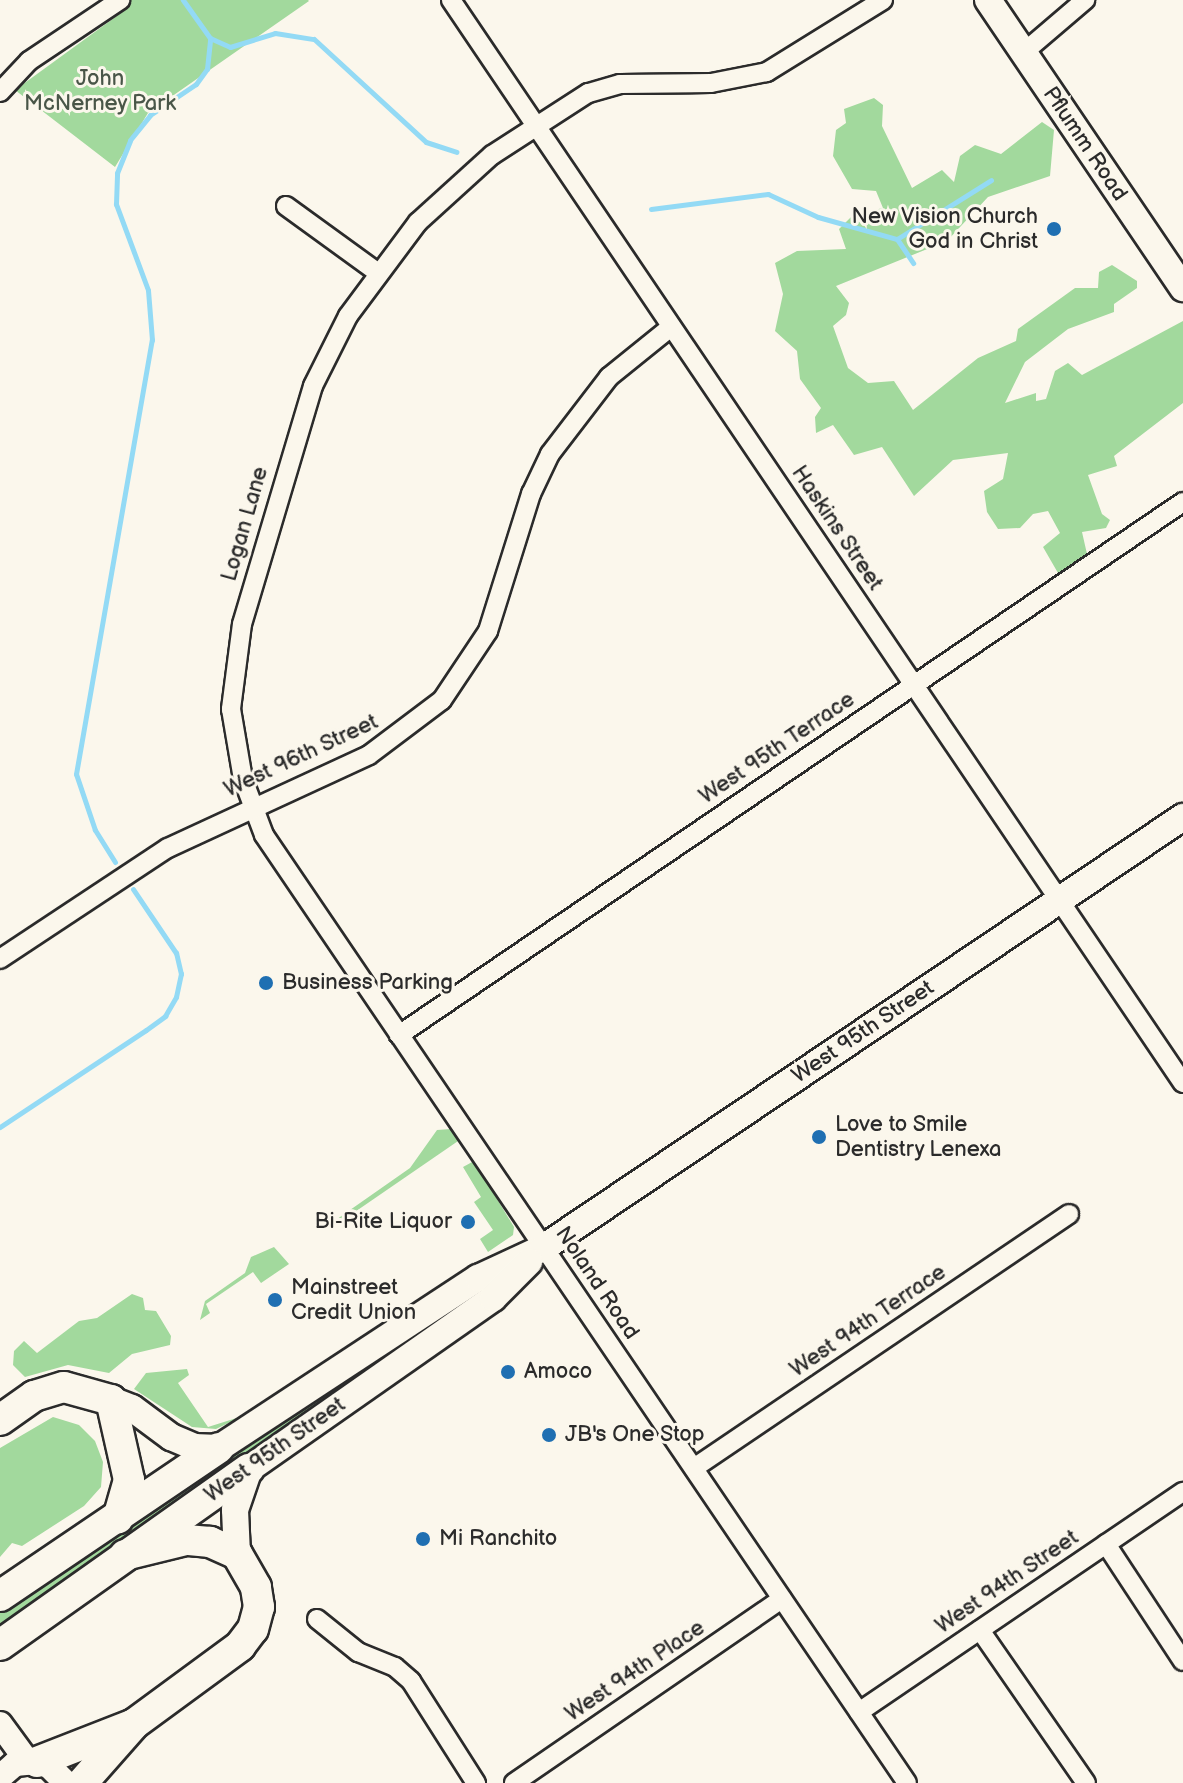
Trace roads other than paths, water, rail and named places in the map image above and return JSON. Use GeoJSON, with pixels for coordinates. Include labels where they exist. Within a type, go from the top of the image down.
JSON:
{"type":"FeatureCollection","features":[{"type":"Feature","properties":{"kind":"main road","name":"Pflumm Road"},"geometry":{"type":"LineString","coordinates":[[988,0],[1183,288]]}},
{"type":"Feature","properties":{"kind":"main road","name":"West 95th Street"},"geometry":{"type":"LineString","coordinates":[[0,1596],[478,1278],[543,1248],[1183,817]]}},
{"type":"Feature","properties":{"kind":"main road","name":"West 95th Street"},"geometry":{"type":"LineString","coordinates":[[0,1645],[493,1298],[543,1248]]}},
{"type":"Feature","properties":{"kind":"main road"},"geometry":{"type":"LineString","coordinates":[[0,1420],[34,1396],[64,1387],[132,1408],[171,1437],[194,1447],[219,1448]]}},
{"type":"Feature","properties":{"kind":"main road"},"geometry":{"type":"LineString","coordinates":[[111,1400],[129,1480],[118,1518]]}},
{"type":"Feature","properties":{"kind":"main road"},"geometry":{"type":"LineString","coordinates":[[82,1783],[134,1724],[240,1646],[253,1629],[259,1607],[256,1587],[237,1554],[235,1510],[249,1469]]}},
{"type":"Feature","properties":{"kind":"main road"},"geometry":{"type":"LineString","coordinates":[[125,1555],[201,1540],[237,1554]]}},
{"type":"Feature","properties":{"kind":"main road"},"geometry":{"type":"LineString","coordinates":[[32,1762],[134,1724]]}},
{"type":"Feature","properties":{"kind":"street"},"geometry":{"type":"LineString","coordinates":[[0,92],[29,61],[120,0]]}},
{"type":"Feature","properties":{"kind":"street","name":"Haskins Street"},"geometry":{"type":"LineString","coordinates":[[451,0],[1183,1083]]}},
{"type":"Feature","properties":{"kind":"street","name":"Logan Lane"},"geometry":{"type":"LineString","coordinates":[[253,806],[235,749],[231,709],[242,624],[313,386],[377,272],[452,189],[536,124],[588,93],[620,84],[706,83],[767,72],[883,0]]}},
{"type":"Feature","properties":{"kind":"street"},"geometry":{"type":"LineString","coordinates":[[1023,53],[1085,0]]}},
{"type":"Feature","properties":{"kind":"street"},"geometry":{"type":"LineString","coordinates":[[286,206],[377,272]]}},
{"type":"Feature","properties":{"kind":"street","name":"West 96th Street"},"geometry":{"type":"LineString","coordinates":[[0,959],[155,855],[253,806],[369,755],[442,700],[488,631],[531,494],[550,454],[609,377],[671,327]]}},
{"type":"Feature","properties":{"kind":"street","name":"West 95th Terrace"},"geometry":{"type":"LineString","coordinates":[[399,1035],[1183,502]]}},
{"type":"Feature","properties":{"kind":"street","name":"Noland Road"},"geometry":{"type":"LineString","coordinates":[[253,806],[284,865],[907,1783]]}},
{"type":"Feature","properties":{"kind":"street","name":"West 94th Terrace"},"geometry":{"type":"LineString","coordinates":[[694,1468],[1069,1214]]}},
{"type":"Feature","properties":{"kind":"street","name":"West 94th Street"},"geometry":{"type":"LineString","coordinates":[[859,1712],[1183,1492]]}},
{"type":"Feature","properties":{"kind":"street"},"geometry":{"type":"LineString","coordinates":[[1106,1544],[1183,1661]]}},
{"type":"Feature","properties":{"kind":"street","name":"West 94th Place"},"geometry":{"type":"LineString","coordinates":[[514,1783],[782,1599]]}},
{"type":"Feature","properties":{"kind":"street"},"geometry":{"type":"LineString","coordinates":[[317,1619],[358,1652],[395,1667],[411,1681],[476,1783]]}},
{"type":"Feature","properties":{"kind":"street"},"geometry":{"type":"LineString","coordinates":[[980,1630],[1086,1783]]}},
{"type":"Feature","properties":{"kind":"street"},"geometry":{"type":"LineString","coordinates":[[0,1724],[32,1762],[49,1766],[66,1783]]}},
{"type":"Feature","properties":{"kind":"street"},"geometry":{"type":"LineString","coordinates":[[0,1777],[32,1762]]}},
{"type":"Feature","properties":{"kind":"waterway"},"geometry":{"type":"LineString","coordinates":[[115,862],[95,830],[76,774],[152,340],[148,290],[116,204],[117,173],[130,140],[150,115],[196,84],[207,69],[210,38],[183,0]]}},
{"type":"Feature","properties":{"kind":"waterway"},"geometry":{"type":"LineString","coordinates":[[210,38],[230,47],[275,33],[314,39],[426,142],[456,152]]}},
{"type":"Feature","properties":{"kind":"waterway"},"geometry":{"type":"LineString","coordinates":[[651,209],[768,194],[818,217],[897,239],[991,180]]}},
{"type":"Feature","properties":{"kind":"waterway"},"geometry":{"type":"LineString","coordinates":[[897,239],[913,263]]}},
{"type":"Feature","properties":{"kind":"waterway"},"geometry":{"type":"LineString","coordinates":[[0,1127],[165,1016],[176,997],[181,974],[176,953],[133,889]]}},
{"type":"Feature","properties":{"kind":"place","name":"New Vision Church God in Christ"},"geometry":{"type":"Point","coordinates":[1054,229]}},
{"type":"Feature","properties":{"kind":"place","name":"Business Parking"},"geometry":{"type":"Point","coordinates":[266,983]}},
{"type":"Feature","properties":{"kind":"place","name":"Love to Smile Dentistry Lenexa"},"geometry":{"type":"Point","coordinates":[819,1137]}},
{"type":"Feature","properties":{"kind":"place","name":"Bi-Rite Liquor"},"geometry":{"type":"Point","coordinates":[468,1222]}},
{"type":"Feature","properties":{"kind":"place","name":"Mainstreet Credit Union"},"geometry":{"type":"Point","coordinates":[275,1300]}},
{"type":"Feature","properties":{"kind":"place","name":"Amoco"},"geometry":{"type":"Point","coordinates":[508,1372]}},
{"type":"Feature","properties":{"kind":"place","name":"JB's One Stop"},"geometry":{"type":"Point","coordinates":[549,1435]}},
{"type":"Feature","properties":{"kind":"place","name":"Mi Ranchito"},"geometry":{"type":"Point","coordinates":[423,1539]}},
{"type":"Feature","properties":{"kind":"park label","name":"John McNerney Park"},"geometry":{"type":"Point","coordinates":[100,90]}}]}
